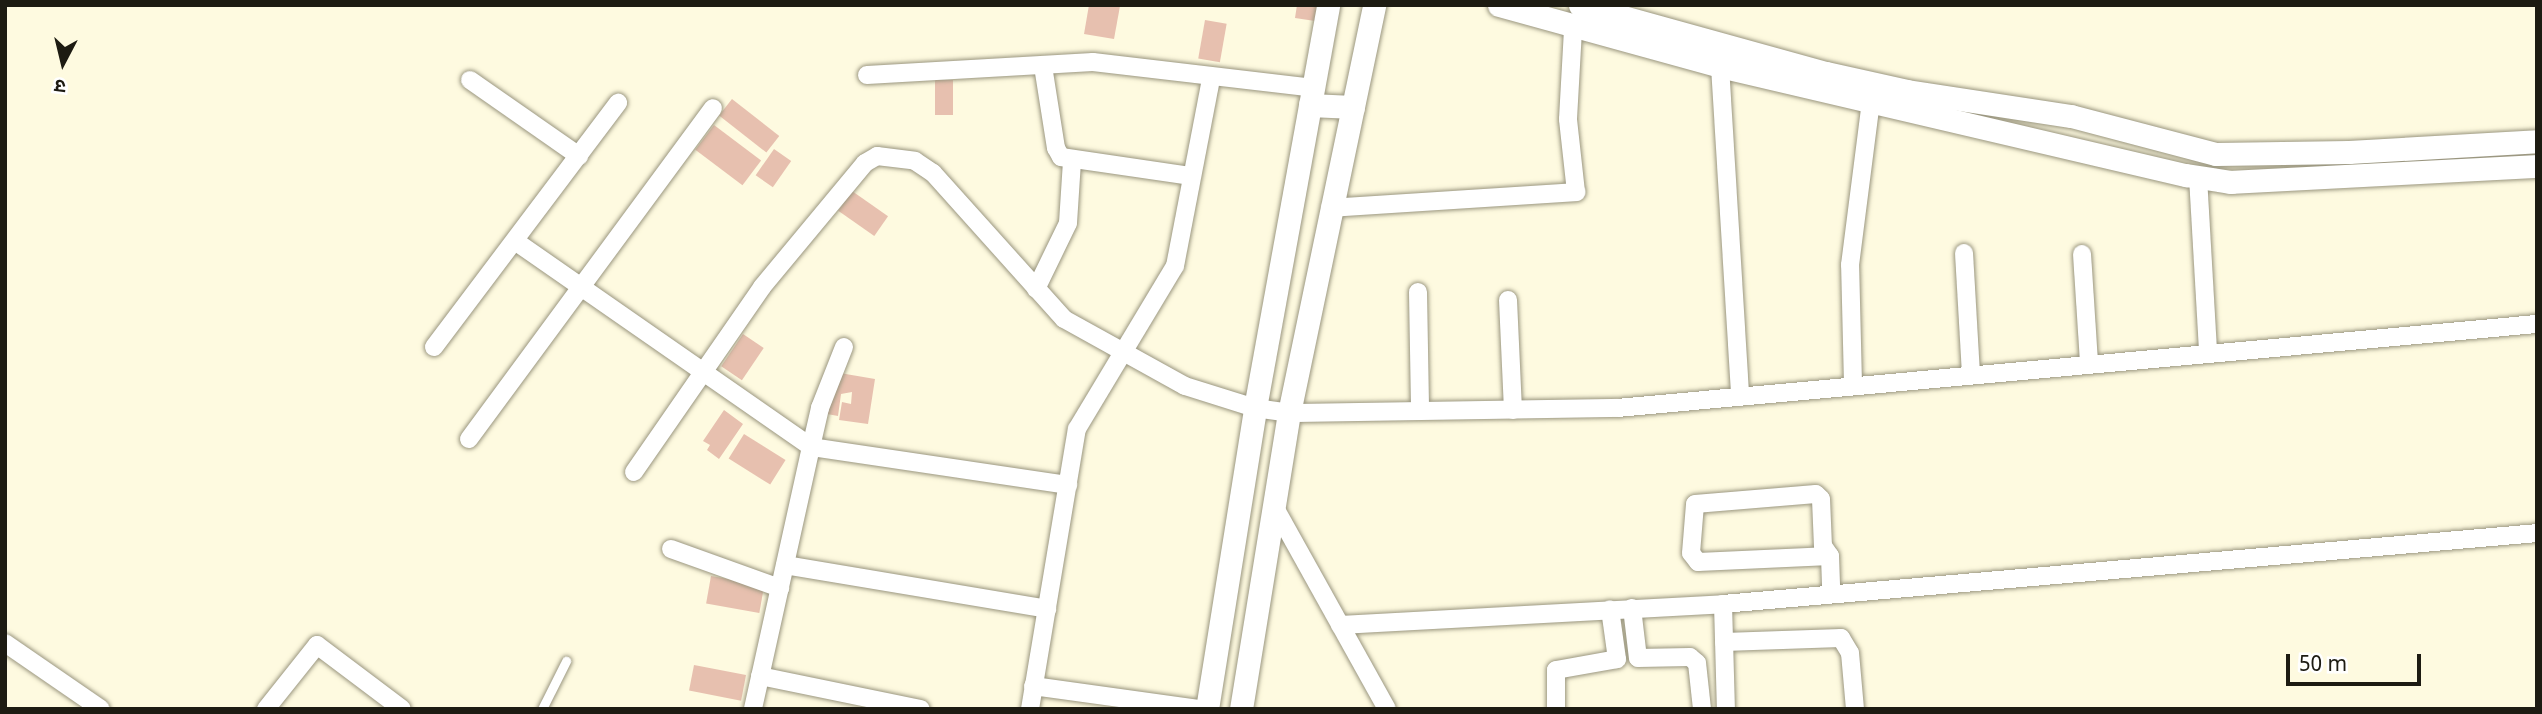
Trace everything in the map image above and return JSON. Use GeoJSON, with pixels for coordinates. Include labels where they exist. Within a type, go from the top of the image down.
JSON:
{"type":"FeatureCollection","features":[{"type":"Feature","properties":{"kind":"street"},"geometry":{"type":"LineString","coordinates":[[1208,709],[1255,408],[1328,5]]}},
{"type":"Feature","properties":{"kind":"street"},"geometry":{"type":"LineString","coordinates":[[1241,709],[1289,413],[1374,5]]}},
{"type":"Feature","properties":{"kind":"street"},"geometry":{"type":"LineString","coordinates":[[1499,5],[1573,29],[1720,66],[2198,177],[2231,182],[2537,166]]}},
{"type":"Feature","properties":{"kind":"street"},"geometry":{"type":"LineString","coordinates":[[1580,5],[1839,76],[1907,91],[2071,116],[2216,154],[2349,152],[2537,141]]}},
{"type":"Feature","properties":{"kind":"street"},"geometry":{"type":"LineString","coordinates":[[1330,208],[1576,192],[1568,119],[1573,29]]}},
{"type":"Feature","properties":{"kind":"street"},"geometry":{"type":"LineString","coordinates":[[867,75],[1093,62],[1311,96],[1353,107]]}},
{"type":"Feature","properties":{"kind":"street"},"geometry":{"type":"LineString","coordinates":[[1043,66],[1056,148],[1072,162],[1192,176]]}},
{"type":"Feature","properties":{"kind":"street"},"geometry":{"type":"LineString","coordinates":[[1720,66],[1740,396]]}},
{"type":"Feature","properties":{"kind":"street"},"geometry":{"type":"LineString","coordinates":[[1030,709],[1077,429],[1175,266],[1211,79]]}},
{"type":"Feature","properties":{"kind":"street"},"geometry":{"type":"LineString","coordinates":[[470,80],[579,156]]}},
{"type":"Feature","properties":{"kind":"street"},"geometry":{"type":"LineString","coordinates":[[1853,384],[1850,265],[1871,102]]}},
{"type":"Feature","properties":{"kind":"street"},"geometry":{"type":"LineString","coordinates":[[434,347],[618,103]]}},
{"type":"Feature","properties":{"kind":"street"},"geometry":{"type":"LineString","coordinates":[[470,439],[580,285],[713,108]]}},
{"type":"Feature","properties":{"kind":"street"},"geometry":{"type":"LineString","coordinates":[[634,472],[762,287],[865,163],[877,156],[915,161],[933,173],[1064,318],[1123,355],[1185,386],[1255,408],[1289,413],[1617,408],[1853,384],[2537,324]]}},
{"type":"Feature","properties":{"kind":"street"},"geometry":{"type":"LineString","coordinates":[[1035,289],[1068,223],[1072,162]]}},
{"type":"Feature","properties":{"kind":"street"},"geometry":{"type":"LineString","coordinates":[[2198,177],[2208,352]]}},
{"type":"Feature","properties":{"kind":"street"},"geometry":{"type":"LineString","coordinates":[[515,241],[703,369],[811,447],[1068,485]]}},
{"type":"Feature","properties":{"kind":"street"},"geometry":{"type":"LineString","coordinates":[[1964,253],[1971,374]]}},
{"type":"Feature","properties":{"kind":"street"},"geometry":{"type":"LineString","coordinates":[[2082,254],[2089,363]]}},
{"type":"Feature","properties":{"kind":"street"},"geometry":{"type":"LineString","coordinates":[[1418,292],[1420,411]]}},
{"type":"Feature","properties":{"kind":"street"},"geometry":{"type":"LineString","coordinates":[[1508,300],[1513,410]]}},
{"type":"Feature","properties":{"kind":"street"},"geometry":{"type":"LineString","coordinates":[[752,709],[820,408],[844,347]]}},
{"type":"Feature","properties":{"kind":"street"},"geometry":{"type":"LineString","coordinates":[[1830,556],[1698,562],[1691,553],[1695,504],[1816,494],[1821,499],[1823,546],[1830,556],[1831,594]]}},
{"type":"Feature","properties":{"kind":"street"},"geometry":{"type":"LineString","coordinates":[[1274,506],[1387,709]]}},
{"type":"Feature","properties":{"kind":"street"},"geometry":{"type":"LineString","coordinates":[[1340,625],[1723,604],[2537,533]]}},
{"type":"Feature","properties":{"kind":"street"},"geometry":{"type":"LineString","coordinates":[[671,549],[780,588]]}},
{"type":"Feature","properties":{"kind":"street"},"geometry":{"type":"LineString","coordinates":[[785,565],[1047,609]]}},
{"type":"Feature","properties":{"kind":"street"},"geometry":{"type":"LineString","coordinates":[[1723,604],[1726,709]]}},
{"type":"Feature","properties":{"kind":"street"},"geometry":{"type":"LineString","coordinates":[[1632,608],[1638,658]]}},
{"type":"Feature","properties":{"kind":"street"},"geometry":{"type":"LineString","coordinates":[[1610,609],[1617,659]]}},
{"type":"Feature","properties":{"kind":"street"},"geometry":{"type":"LineString","coordinates":[[1724,642],[1841,638],[1850,653],[1856,709]]}},
{"type":"Feature","properties":{"kind":"street"},"geometry":{"type":"LineString","coordinates":[[5,643],[101,709]]}},
{"type":"Feature","properties":{"kind":"street"},"geometry":{"type":"LineString","coordinates":[[266,709],[317,645],[401,709]]}},
{"type":"Feature","properties":{"kind":"street"},"geometry":{"type":"LineString","coordinates":[[1556,709],[1556,670],[1617,659],[1690,657],[1697,663],[1702,709]]}},
{"type":"Feature","properties":{"kind":"street"},"geometry":{"type":"LineString","coordinates":[[760,676],[920,709]]}},
{"type":"Feature","properties":{"kind":"street"},"geometry":{"type":"LineString","coordinates":[[1033,686],[1198,709]]}},
{"type":"Feature","properties":{"kind":"lane"},"geometry":{"type":"LineString","coordinates":[[542,709],[566,661]]}},
{"type":"Feature","properties":{"kind":"building"},"geometry":{"type":"Polygon","coordinates":[[[1089,5],[1120,6],[1114,39],[1084,34],[1089,5]]]}},
{"type":"Feature","properties":{"kind":"building"},"geometry":{"type":"Polygon","coordinates":[[[1297,5],[1318,5],[1315,21],[1295,18],[1297,5]]]}},
{"type":"Feature","properties":{"kind":"building"},"geometry":{"type":"Polygon","coordinates":[[[1205,20],[1227,24],[1220,62],[1198,58],[1205,20]]]}},
{"type":"Feature","properties":{"kind":"building"},"geometry":{"type":"Polygon","coordinates":[[[935,80],[953,80],[953,115],[935,115],[935,80]]]}},
{"type":"Feature","properties":{"kind":"building"},"geometry":{"type":"Polygon","coordinates":[[[732,99],[779,136],[766,152],[719,116],[732,99]]]}},
{"type":"Feature","properties":{"kind":"building"},"geometry":{"type":"Polygon","coordinates":[[[714,125],[761,161],[742,185],[695,150],[714,125]]]}},
{"type":"Feature","properties":{"kind":"building"},"geometry":{"type":"Polygon","coordinates":[[[774,149],[791,161],[773,187],[756,175],[774,149]]]}},
{"type":"Feature","properties":{"kind":"building"},"geometry":{"type":"Polygon","coordinates":[[[852,191],[888,216],[874,236],[838,211],[852,191]]]}},
{"type":"Feature","properties":{"kind":"building"},"geometry":{"type":"Polygon","coordinates":[[[743,334],[764,348],[742,380],[721,366],[743,334]]]}},
{"type":"Feature","properties":{"kind":"building"},"geometry":{"type":"Polygon","coordinates":[[[834,372],[875,379],[868,424],[839,420],[842,402],[851,404],[852,392],[841,394],[838,416],[827,414],[834,372]]]}},
{"type":"Feature","properties":{"kind":"building"},"geometry":{"type":"Polygon","coordinates":[[[724,410],[743,424],[719,459],[707,450],[710,445],[703,441],[724,410]]]}},
{"type":"Feature","properties":{"kind":"building"},"geometry":{"type":"Polygon","coordinates":[[[744,434],[786,460],[770,485],[729,459],[744,434]]]}},
{"type":"Feature","properties":{"kind":"building"},"geometry":{"type":"Polygon","coordinates":[[[711,576],[764,585],[759,613],[706,604],[711,576]]]}},
{"type":"Feature","properties":{"kind":"building"},"geometry":{"type":"Polygon","coordinates":[[[694,665],[746,675],[741,701],[689,691],[694,665]]]}}]}
